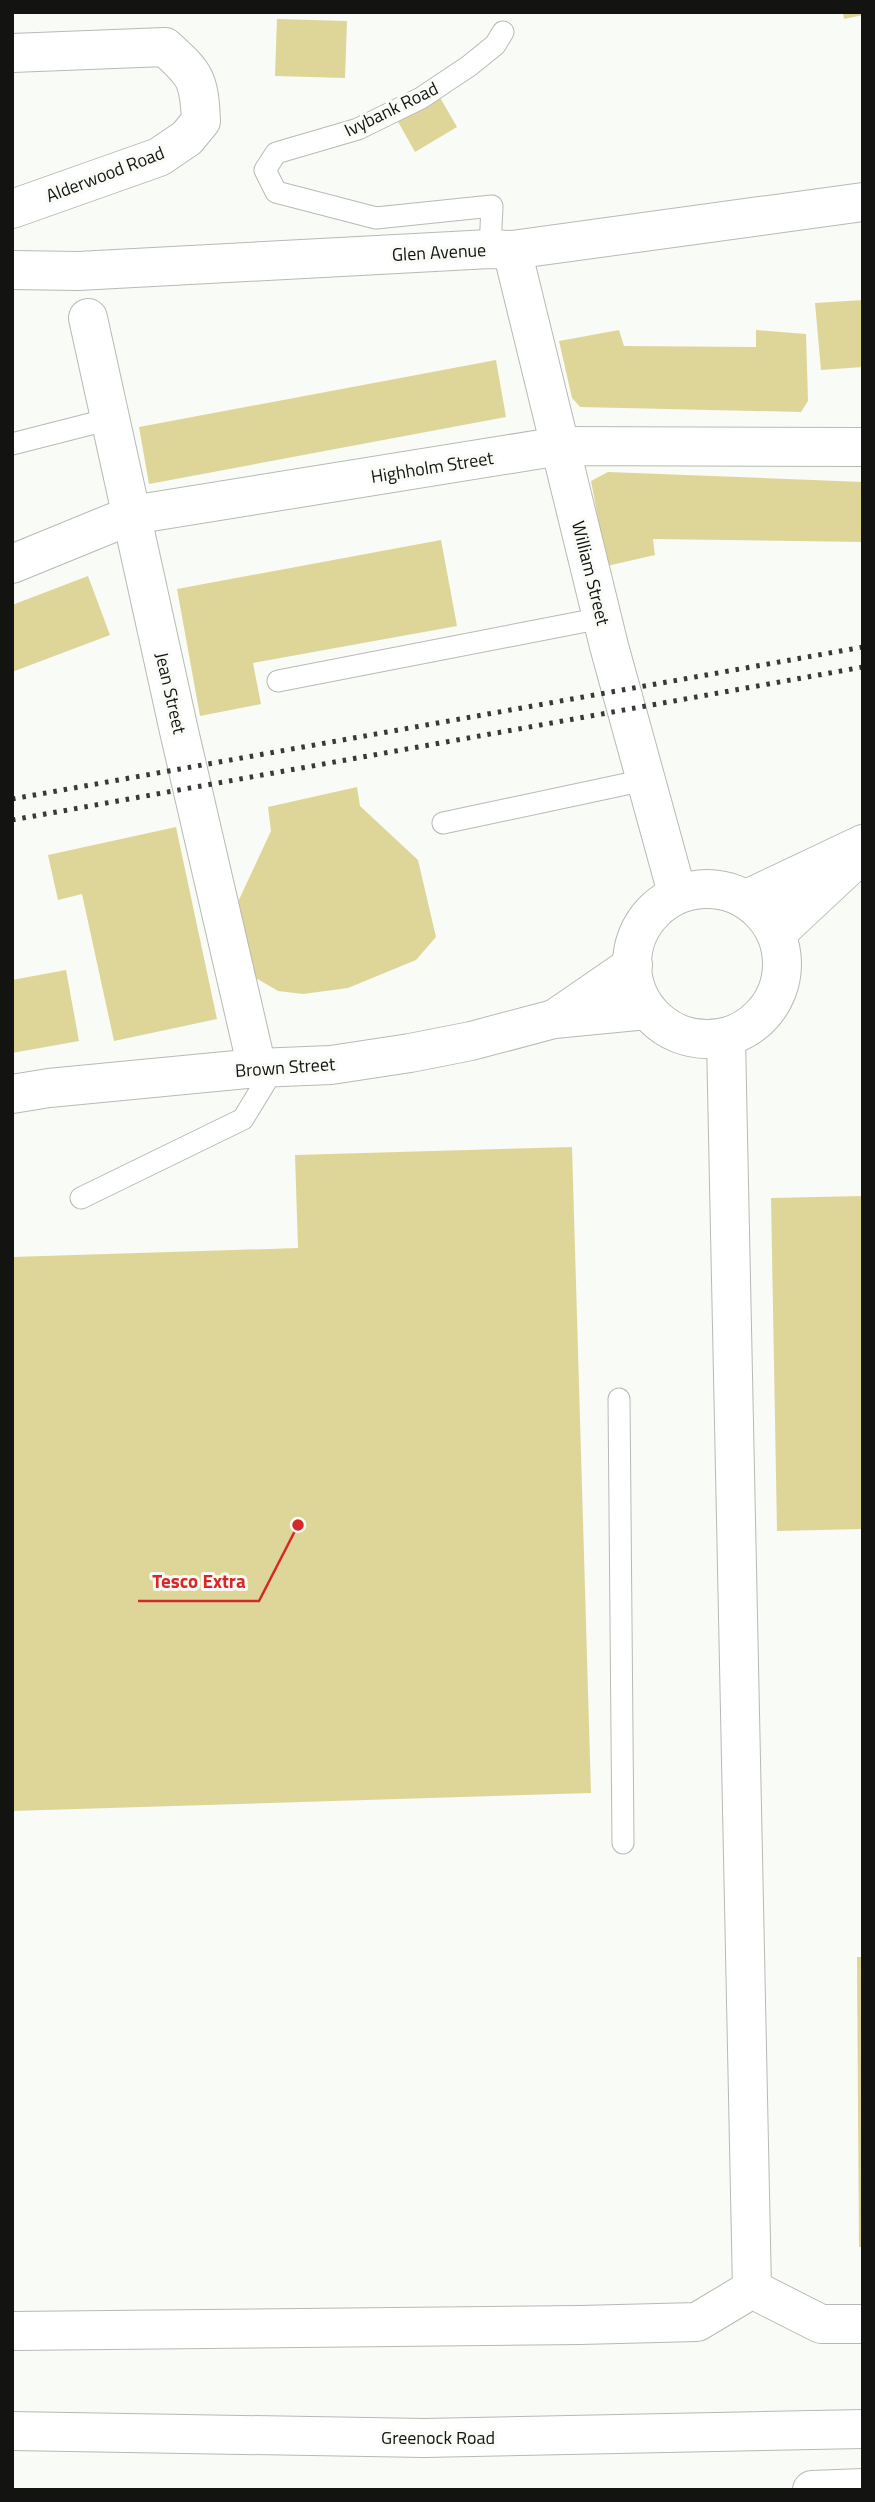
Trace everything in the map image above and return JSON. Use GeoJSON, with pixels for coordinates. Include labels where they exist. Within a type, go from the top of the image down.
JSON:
{"type":"FeatureCollection","features":[{"type":"Feature","properties":{"kind":"main road","name":"Alderwood Road"},"geometry":{"type":"LineString","coordinates":[[12,53],[165,47],[187,67],[199,88],[201,121],[187,138],[159,157],[12,209]]}},
{"type":"Feature","properties":{"kind":"main road","name":"Glen Avenue"},"geometry":{"type":"LineString","coordinates":[[12,270],[78,271],[501,250],[863,202]]}},
{"type":"Feature","properties":{"kind":"main road","name":"William Street"},"geometry":{"type":"LineString","coordinates":[[501,250],[561,446],[602,618],[677,893]]}},
{"type":"Feature","properties":{"kind":"main road","name":"Jean Street"},"geometry":{"type":"LineString","coordinates":[[88,318],[132,515],[266,1068]]}},
{"type":"Feature","properties":{"kind":"main road","name":"Highholm Street"},"geometry":{"type":"LineString","coordinates":[[12,564],[132,515],[561,446],[863,447]]}},
{"type":"Feature","properties":{"kind":"main road"},"geometry":{"type":"LineString","coordinates":[[749,898],[863,844]]}},
{"type":"Feature","properties":{"kind":"main road"},"geometry":{"type":"LineString","coordinates":[[776,933],[863,853]]}},
{"type":"Feature","properties":{"kind":"main road"},"geometry":{"type":"LineString","coordinates":[[704,890],[732,892],[749,898],[765,912],[776,933],[780,963],[778,985],[765,1012],[751,1026],[726,1039],[700,1041],[672,1033],[647,1010],[637,988],[633,965],[636,942],[643,922],[657,905],[677,893],[704,890]]}},
{"type":"Feature","properties":{"kind":"main road","name":"Brown Street"},"geometry":{"type":"LineString","coordinates":[[554,1019],[633,965]]}},
{"type":"Feature","properties":{"kind":"main road","name":"Brown Street"},"geometry":{"type":"LineString","coordinates":[[12,1094],[49,1088],[266,1068],[331,1065],[471,1041],[554,1019],[647,1010]]}},
{"type":"Feature","properties":{"kind":"main road"},"geometry":{"type":"LineString","coordinates":[[726,1039],[752,2289]]}},
{"type":"Feature","properties":{"kind":"main road"},"geometry":{"type":"LineString","coordinates":[[752,2289],[821,2324],[863,2324]]}},
{"type":"Feature","properties":{"kind":"main road"},"geometry":{"type":"LineString","coordinates":[[12,2331],[697,2322],[752,2289]]}},
{"type":"Feature","properties":{"kind":"main road","name":"Greenock Road"},"geometry":{"type":"LineString","coordinates":[[12,2431],[424,2438],[863,2429]]}},
{"type":"Feature","properties":{"kind":"main road"},"geometry":{"type":"LineString","coordinates":[[812,2490],[863,2488]]}},
{"type":"Feature","properties":{"kind":"lane","name":"Ivybank Road"},"geometry":{"type":"LineString","coordinates":[[501,250],[492,206],[376,218],[275,192],[265,170],[276,153],[358,130],[421,98],[469,66],[495,45],[503,32]]}},
{"type":"Feature","properties":{"kind":"lane"},"geometry":{"type":"LineString","coordinates":[[12,444],[110,419]]}},
{"type":"Feature","properties":{"kind":"lane"},"geometry":{"type":"LineString","coordinates":[[278,681],[602,618]]}},
{"type":"Feature","properties":{"kind":"lane"},"geometry":{"type":"LineString","coordinates":[[443,823],[645,780]]}},
{"type":"Feature","properties":{"kind":"lane"},"geometry":{"type":"LineString","coordinates":[[81,1198],[246,1117],[266,1068]]}},
{"type":"Feature","properties":{"kind":"lane"},"geometry":{"type":"LineString","coordinates":[[620,1399],[623,1843]]}},
{"type":"Feature","properties":{"kind":"building"},"geometry":{"type":"Polygon","coordinates":[[[843,12],[863,12],[863,15],[844,19],[843,12]]]}},
{"type":"Feature","properties":{"kind":"building"},"geometry":{"type":"Polygon","coordinates":[[[277,19],[347,21],[345,78],[275,76],[277,19]]]}},
{"type":"Feature","properties":{"kind":"building"},"geometry":{"type":"Polygon","coordinates":[[[438,94],[457,127],[415,152],[396,118],[438,94]]]}},
{"type":"Feature","properties":{"kind":"building"},"geometry":{"type":"Polygon","coordinates":[[[863,300],[863,367],[821,370],[815,303],[863,300]]]}},
{"type":"Feature","properties":{"kind":"building"},"geometry":{"type":"Polygon","coordinates":[[[619,330],[624,346],[756,347],[756,330],[806,334],[808,401],[801,412],[580,407],[572,398],[559,341],[619,330]]]}},
{"type":"Feature","properties":{"kind":"building"},"geometry":{"type":"Polygon","coordinates":[[[496,360],[506,417],[149,484],[139,427],[496,360]]]}},
{"type":"Feature","properties":{"kind":"building"},"geometry":{"type":"Polygon","coordinates":[[[608,472],[863,482],[863,542],[653,539],[655,555],[607,566],[591,481],[608,472]]]}},
{"type":"Feature","properties":{"kind":"building"},"geometry":{"type":"Polygon","coordinates":[[[441,540],[457,626],[253,663],[261,704],[200,716],[177,589],[441,540]]]}},
{"type":"Feature","properties":{"kind":"building"},"geometry":{"type":"Polygon","coordinates":[[[88,576],[110,635],[12,672],[12,605],[88,576]]]}},
{"type":"Feature","properties":{"kind":"building"},"geometry":{"type":"Polygon","coordinates":[[[357,787],[360,806],[418,860],[436,937],[416,960],[348,988],[303,994],[278,991],[254,977],[236,906],[271,831],[268,807],[357,787]]]}},
{"type":"Feature","properties":{"kind":"building"},"geometry":{"type":"Polygon","coordinates":[[[176,827],[217,1019],[114,1041],[82,894],[58,900],[48,855],[176,827]]]}},
{"type":"Feature","properties":{"kind":"building"},"geometry":{"type":"Polygon","coordinates":[[[66,970],[79,1041],[12,1053],[12,980],[66,970]]]}},
{"type":"Feature","properties":{"kind":"building"},"geometry":{"type":"Polygon","coordinates":[[[572,1147],[591,1793],[12,1811],[12,1257],[298,1248],[295,1155],[572,1147]]]}},
{"type":"Feature","properties":{"kind":"building"},"geometry":{"type":"Polygon","coordinates":[[[863,1196],[863,1529],[777,1531],[771,1198],[863,1196]]]}},
{"type":"Feature","properties":{"kind":"building"},"geometry":{"type":"Polygon","coordinates":[[[857,1957],[863,1957],[863,2247],[859,2247],[857,1957]]]}},
{"type":"Feature","properties":{"kind":"railway"},"geometry":{"type":"LineString","coordinates":[[12,799],[863,647]]}},
{"type":"Feature","properties":{"kind":"railway"},"geometry":{"type":"LineString","coordinates":[[12,820],[863,667]]}},
{"type":"Feature","properties":{"kind":"place","name":"Tesco Extra"},"geometry":{"type":"Point","coordinates":[298,1525]}}]}
